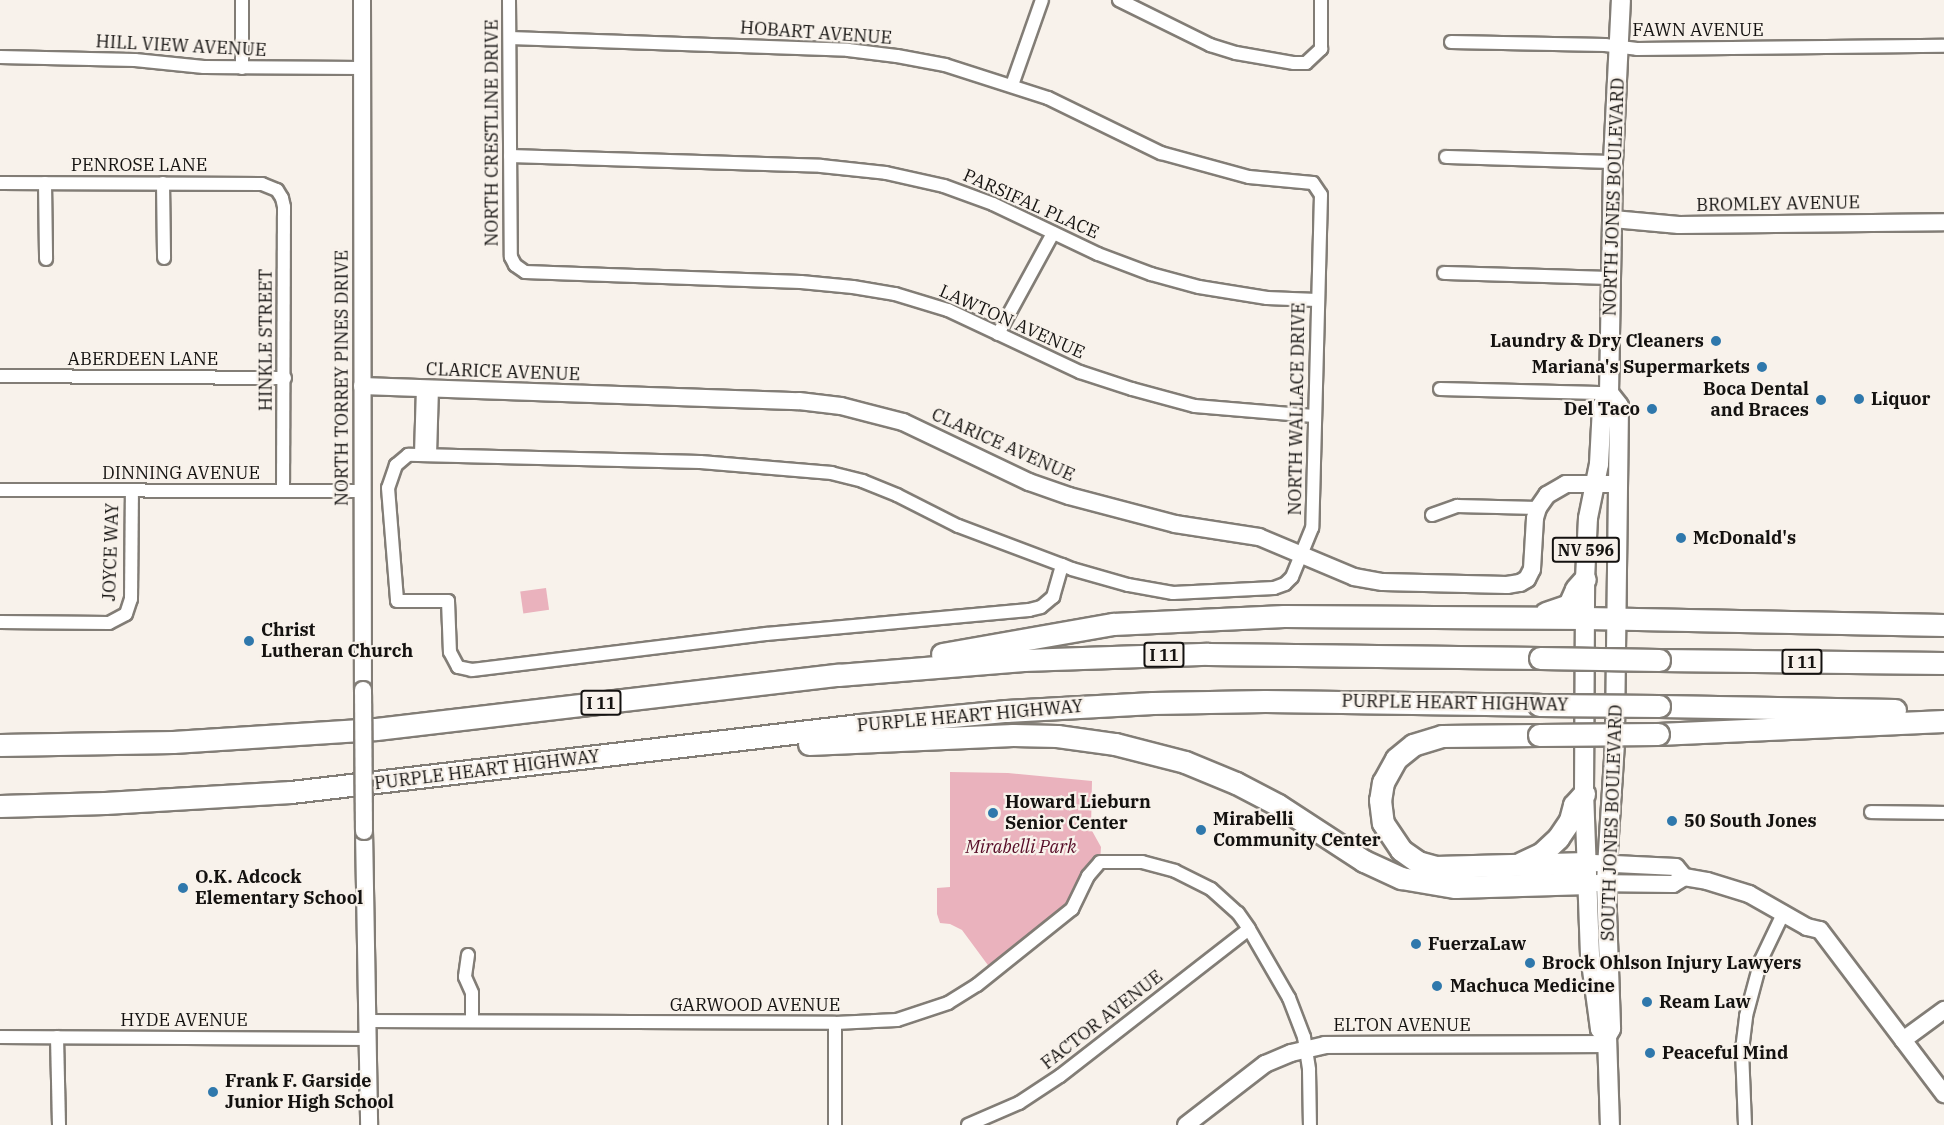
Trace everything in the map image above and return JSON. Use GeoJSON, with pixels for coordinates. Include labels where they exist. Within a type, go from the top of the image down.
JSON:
{"type":"FeatureCollection","features":[{"type":"Feature","properties":{"kind":"highway"},"geometry":{"type":"LineString","coordinates":[[1538,617],[1569,605],[1576,589],[1585,579]]}},
{"type":"Feature","properties":{"kind":"highway"},"geometry":{"type":"LineString","coordinates":[[788,680],[1120,623],[1303,615],[1944,625]]}},
{"type":"Feature","properties":{"kind":"highway","name":"I 11"},"geometry":{"type":"LineString","coordinates":[[0,745],[195,741],[376,729],[788,680],[976,663],[1098,657],[1254,654],[1944,663]]}},
{"type":"Feature","properties":{"kind":"highway","name":"PURPLE HEART HIGHWAY"},"geometry":{"type":"LineString","coordinates":[[0,806],[105,803],[281,793],[968,714],[1108,705],[1265,701],[1944,711]]}},
{"type":"Feature","properties":{"kind":"highway"},"geometry":{"type":"LineString","coordinates":[[1597,873],[1512,866],[1435,867],[1411,858],[1396,845],[1385,827],[1380,810],[1382,787],[1388,771],[1399,756],[1413,745],[1429,738],[1658,734],[1944,721]]}},
{"type":"Feature","properties":{"kind":"highway"},"geometry":{"type":"LineString","coordinates":[[644,752],[999,735],[1049,735],[1095,740],[1166,756],[1228,779],[1278,805],[1364,861],[1407,879],[1455,888],[1597,873]]}},
{"type":"Feature","properties":{"kind":"highway"},"geometry":{"type":"LineString","coordinates":[[1512,866],[1533,858],[1554,842],[1568,824],[1574,805],[1584,794]]}},
{"type":"Feature","properties":{"kind":"main road","name":"NORTH JONES BOULEVARD"},"geometry":{"type":"LineString","coordinates":[[1584,681],[1588,518],[1596,484],[1602,406],[1609,393],[1613,162],[1621,0]]}},
{"type":"Feature","properties":{"kind":"main road","name":"NORTH JONES BOULEVARD"},"geometry":{"type":"LineString","coordinates":[[1609,393],[1619,406],[1616,681]]}},
{"type":"Feature","properties":{"kind":"main road","name":"SOUTH JONES BOULEVARD"},"geometry":{"type":"LineString","coordinates":[[1584,681],[1584,794],[1597,873]]}},
{"type":"Feature","properties":{"kind":"main road","name":"SOUTH JONES BOULEVARD"},"geometry":{"type":"LineString","coordinates":[[1610,1125],[1607,1040],[1600,1029],[1593,983],[1597,873],[1616,681]]}},
{"type":"Feature","properties":{"kind":"street"},"geometry":{"type":"LineString","coordinates":[[242,0],[242,68]]}},
{"type":"Feature","properties":{"kind":"street","name":"NORTH TORREY PINES DRIVE"},"geometry":{"type":"LineString","coordinates":[[362,0],[363,757],[369,1125]]}},
{"type":"Feature","properties":{"kind":"street","name":"NORTH CRESTLINE DRIVE"},"geometry":{"type":"LineString","coordinates":[[509,0],[510,257],[515,266]]}},
{"type":"Feature","properties":{"kind":"street"},"geometry":{"type":"LineString","coordinates":[[1012,85],[1042,0]]}},
{"type":"Feature","properties":{"kind":"street"},"geometry":{"type":"LineString","coordinates":[[1119,0],[1210,45],[1236,53],[1294,63],[1306,63],[1314,58],[1321,49],[1321,0]]}},
{"type":"Feature","properties":{"kind":"street","name":"HOBART AVENUE"},"geometry":{"type":"LineString","coordinates":[[510,38],[848,50],[945,65],[1048,98],[1161,153],[1249,177],[1314,183]]}},
{"type":"Feature","properties":{"kind":"street","name":"FAWN AVENUE"},"geometry":{"type":"LineString","coordinates":[[1451,42],[1619,47],[1637,50],[1944,46]]}},
{"type":"Feature","properties":{"kind":"street","name":"HILL VIEW AVENUE"},"geometry":{"type":"LineString","coordinates":[[0,57],[135,60],[204,67],[361,69]]}},
{"type":"Feature","properties":{"kind":"street","name":"PARSIFAL PLACE"},"geometry":{"type":"LineString","coordinates":[[510,156],[821,166],[886,173],[944,186],[993,204],[1053,233],[1151,274],[1199,287],[1267,298],[1317,300]]}},
{"type":"Feature","properties":{"kind":"street"},"geometry":{"type":"LineString","coordinates":[[1446,157],[1613,162]]}},
{"type":"Feature","properties":{"kind":"street","name":"PENROSE LANE"},"geometry":{"type":"LineString","coordinates":[[0,183],[262,184],[277,190]]}},
{"type":"Feature","properties":{"kind":"street"},"geometry":{"type":"LineString","coordinates":[[45,183],[46,259]]}},
{"type":"Feature","properties":{"kind":"street"},"geometry":{"type":"LineString","coordinates":[[163,183],[164,258]]}},
{"type":"Feature","properties":{"kind":"street","name":"NORTH WALLACE DRIVE"},"geometry":{"type":"LineString","coordinates":[[425,455],[700,462],[832,473],[889,491],[958,525],[1062,565],[1128,585],[1187,593],[1274,588],[1285,584],[1292,577],[1303,555],[1312,528],[1321,195],[1314,183]]}},
{"type":"Feature","properties":{"kind":"street","name":"HINKLE STREET"},"geometry":{"type":"LineString","coordinates":[[277,190],[284,207],[283,491]]}},
{"type":"Feature","properties":{"kind":"street","name":"BROMLEY AVENUE"},"geometry":{"type":"LineString","coordinates":[[1613,219],[1678,225],[1944,222]]}},
{"type":"Feature","properties":{"kind":"street"},"geometry":{"type":"LineString","coordinates":[[998,334],[1053,233]]}},
{"type":"Feature","properties":{"kind":"street","name":"LAWTON AVENUE"},"geometry":{"type":"LineString","coordinates":[[515,266],[525,272],[853,286],[895,294],[948,310],[1080,372],[1195,406],[1314,416]]}},
{"type":"Feature","properties":{"kind":"street"},"geometry":{"type":"LineString","coordinates":[[1444,273],[1612,278]]}},
{"type":"Feature","properties":{"kind":"street","name":"ABERDEEN LANE"},"geometry":{"type":"LineString","coordinates":[[0,376],[285,378]]}},
{"type":"Feature","properties":{"kind":"street","name":"CLARICE AVENUE"},"geometry":{"type":"LineString","coordinates":[[362,386],[789,401],[842,405],[903,422],[1020,477],[1070,496],[1175,524],[1259,537],[1354,577],[1372,581],[1514,585],[1525,581],[1532,569],[1538,508]]}},
{"type":"Feature","properties":{"kind":"street"},"geometry":{"type":"LineString","coordinates":[[428,389],[425,455],[408,455],[396,465],[388,488],[397,601],[448,601],[450,652],[458,667],[472,670],[766,634],[1029,610],[1041,607],[1053,597],[1062,565]]}},
{"type":"Feature","properties":{"kind":"street"},"geometry":{"type":"LineString","coordinates":[[1440,389],[1609,393]]}},
{"type":"Feature","properties":{"kind":"street"},"geometry":{"type":"LineString","coordinates":[[1432,515],[1457,506],[1538,508],[1547,495],[1558,487],[1574,483],[1617,484]]}},
{"type":"Feature","properties":{"kind":"street","name":"DINNING AVENUE"},"geometry":{"type":"LineString","coordinates":[[0,490],[362,491]]}},
{"type":"Feature","properties":{"kind":"street","name":"JOYCE WAY"},"geometry":{"type":"LineString","coordinates":[[0,622],[109,623],[126,615],[131,599],[132,491]]}},
{"type":"Feature","properties":{"kind":"street"},"geometry":{"type":"LineString","coordinates":[[1872,812],[1944,813]]}},
{"type":"Feature","properties":{"kind":"street","name":"GARWOOD AVENUE"},"geometry":{"type":"LineString","coordinates":[[367,1021],[836,1023],[897,1020],[948,1003],[977,985],[1072,909],[1088,876],[1101,862],[1142,862],[1161,866],[1211,889],[1238,913],[1249,929]]}},
{"type":"Feature","properties":{"kind":"street"},"geometry":{"type":"LineString","coordinates":[[1597,873],[1673,884],[1684,877],[1743,892],[1784,912],[1807,927],[1811,938],[1818,945],[1832,948],[1857,975],[1943,1098]]}},
{"type":"Feature","properties":{"kind":"street"},"geometry":{"type":"LineString","coordinates":[[1745,1125],[1742,1050],[1746,1016],[1761,960],[1784,912]]}},
{"type":"Feature","properties":{"kind":"street"},"geometry":{"type":"LineString","coordinates":[[1249,929],[1289,998],[1306,1049],[1310,1125]]}},
{"type":"Feature","properties":{"kind":"street","name":"FACTOR AVENUE"},"geometry":{"type":"LineString","coordinates":[[968,1125],[1019,1103],[1060,1076],[1249,929]]}},
{"type":"Feature","properties":{"kind":"street"},"geometry":{"type":"LineString","coordinates":[[468,955],[465,977],[472,993],[472,1021]]}},
{"type":"Feature","properties":{"kind":"street"},"geometry":{"type":"LineString","coordinates":[[1903,1040],[1944,1010]]}},
{"type":"Feature","properties":{"kind":"street"},"geometry":{"type":"LineString","coordinates":[[835,1125],[836,1023]]}},
{"type":"Feature","properties":{"kind":"street","name":"HYDE AVENUE"},"geometry":{"type":"LineString","coordinates":[[0,1037],[367,1039]]}},
{"type":"Feature","properties":{"kind":"street"},"geometry":{"type":"LineString","coordinates":[[57,1037],[59,1125]]}},
{"type":"Feature","properties":{"kind":"street","name":"ELTON AVENUE"},"geometry":{"type":"LineString","coordinates":[[1186,1125],[1265,1064],[1306,1049],[1348,1043],[1607,1040]]}},
{"type":"Feature","properties":{"kind":"green space"},"geometry":{"type":"Polygon","coordinates":[[[546,588],[549,610],[523,613],[520,592],[546,588]]]}},
{"type":"Feature","properties":{"kind":"green space","name":"Mirabelli Park"},"geometry":{"type":"Polygon","coordinates":[[[950,772],[1008,773],[1092,781],[1091,829],[1101,847],[1100,862],[1080,894],[993,972],[962,930],[950,924],[940,923],[937,914],[937,888],[950,887],[950,772]]]}},
{"type":"Feature","properties":{"kind":"place","name":"Laundry & Dry Cleaners"},"geometry":{"type":"Point","coordinates":[1716,341]}},
{"type":"Feature","properties":{"kind":"place","name":"Mariana's Supermarkets"},"geometry":{"type":"Point","coordinates":[1762,367]}},
{"type":"Feature","properties":{"kind":"place","name":"Liquor"},"geometry":{"type":"Point","coordinates":[1859,399]}},
{"type":"Feature","properties":{"kind":"place","name":"Boca Dental and Braces"},"geometry":{"type":"Point","coordinates":[1821,400]}},
{"type":"Feature","properties":{"kind":"place","name":"Del Taco"},"geometry":{"type":"Point","coordinates":[1652,409]}},
{"type":"Feature","properties":{"kind":"place","name":"McDonald's"},"geometry":{"type":"Point","coordinates":[1681,538]}},
{"type":"Feature","properties":{"kind":"place","name":"Christ Lutheran Church"},"geometry":{"type":"Point","coordinates":[249,641]}},
{"type":"Feature","properties":{"kind":"place","name":"Howard Lieburn Senior Center"},"geometry":{"type":"Point","coordinates":[993,813]}},
{"type":"Feature","properties":{"kind":"place","name":"50 South Jones"},"geometry":{"type":"Point","coordinates":[1672,821]}},
{"type":"Feature","properties":{"kind":"place","name":"Mirabelli Community Center"},"geometry":{"type":"Point","coordinates":[1201,830]}},
{"type":"Feature","properties":{"kind":"place","name":"O.K. Adcock Elementary School"},"geometry":{"type":"Point","coordinates":[183,888]}},
{"type":"Feature","properties":{"kind":"place","name":"FuerzaLaw"},"geometry":{"type":"Point","coordinates":[1416,944]}},
{"type":"Feature","properties":{"kind":"place","name":"Brock Ohlson Injury Lawyers"},"geometry":{"type":"Point","coordinates":[1530,963]}},
{"type":"Feature","properties":{"kind":"place","name":"Machuca Medicine"},"geometry":{"type":"Point","coordinates":[1437,986]}},
{"type":"Feature","properties":{"kind":"place","name":"Ream Law"},"geometry":{"type":"Point","coordinates":[1647,1002]}},
{"type":"Feature","properties":{"kind":"place","name":"Peaceful Mind"},"geometry":{"type":"Point","coordinates":[1650,1053]}},
{"type":"Feature","properties":{"kind":"place","name":"Frank F. Garside Junior High School"},"geometry":{"type":"Point","coordinates":[213,1092]}}]}
